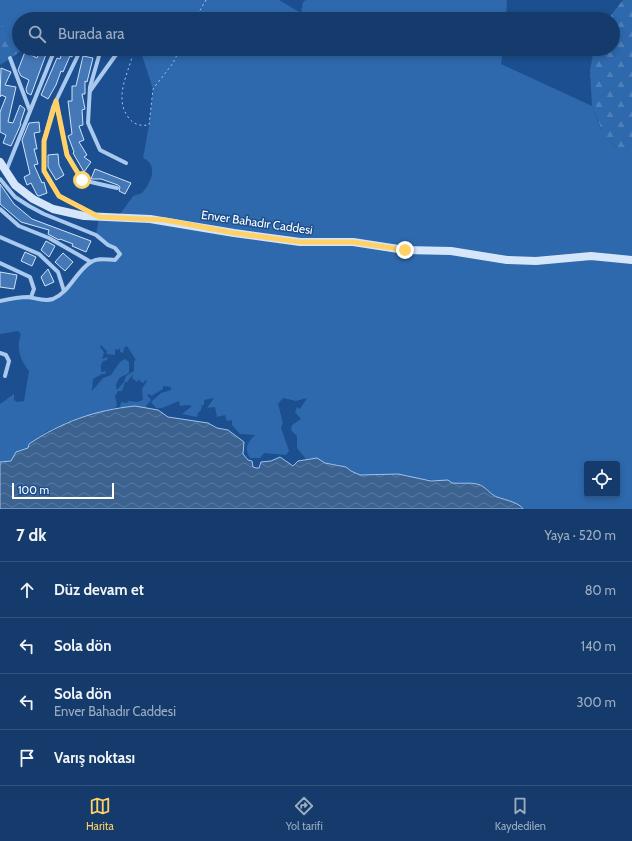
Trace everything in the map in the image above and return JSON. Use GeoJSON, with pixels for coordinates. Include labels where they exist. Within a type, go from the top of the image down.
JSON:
{"type":"FeatureCollection","features":[{"type":"Feature","properties":{"kind":"main road","name":"Enver Bahadır Caddesi"},"geometry":{"type":"LineString","coordinates":[[2,166],[15,185],[34,200],[53,209],[84,216],[165,220],[234,233],[300,242],[364,243],[393,249],[451,251],[507,260],[536,261],[575,256],[602,256],[632,260]]}},
{"type":"Feature","properties":{"kind":"street"},"geometry":{"type":"LineString","coordinates":[[2,166],[30,111],[52,56]]}},
{"type":"Feature","properties":{"kind":"street"},"geometry":{"type":"LineString","coordinates":[[78,56],[56,101],[44,141],[44,171],[59,196],[99,217]]}},
{"type":"Feature","properties":{"kind":"street"},"geometry":{"type":"LineString","coordinates":[[99,56],[90,91],[88,123],[100,150],[126,163]]}},
{"type":"Feature","properties":{"kind":"street"},"geometry":{"type":"LineString","coordinates":[[90,91],[115,56]]}},
{"type":"Feature","properties":{"kind":"street"},"geometry":{"type":"LineString","coordinates":[[10,58],[30,111]]}},
{"type":"Feature","properties":{"kind":"street"},"geometry":{"type":"LineString","coordinates":[[56,101],[67,155],[82,180],[117,188]]}},
{"type":"Feature","properties":{"kind":"street"},"geometry":{"type":"LineString","coordinates":[[0,179],[16,197],[30,206],[44,214],[96,235],[108,245],[115,248],[120,254],[116,260],[107,258],[91,262],[64,290],[53,298],[42,300],[17,298],[0,301]]}},
{"type":"Feature","properties":{"kind":"street"},"geometry":{"type":"LineString","coordinates":[[0,209],[19,226],[49,238],[91,262]]}},
{"type":"Feature","properties":{"kind":"street"},"geometry":{"type":"LineString","coordinates":[[0,237],[39,254],[58,272],[64,290]]}},
{"type":"Feature","properties":{"kind":"street"},"geometry":{"type":"LineString","coordinates":[[0,263],[30,277],[34,289],[31,298]]}},
{"type":"Feature","properties":{"kind":"street"},"geometry":{"type":"LineString","coordinates":[[0,353],[6,355],[9,361],[5,376]]}},
{"type":"Feature","properties":{"kind":"path"},"geometry":{"type":"LineString","coordinates":[[199,12],[206,0]]}},
{"type":"Feature","properties":{"kind":"path"},"geometry":{"type":"LineString","coordinates":[[132,56],[124,80],[122,102],[123,108],[131,121],[141,126],[150,124],[153,89],[173,63],[176,56]]}},
{"type":"Feature","properties":{"kind":"green space"},"geometry":{"type":"Polygon","coordinates":[[[0,0],[279,0],[299,12],[12,12],[12,39],[0,22],[0,0]]]}},
{"type":"Feature","properties":{"kind":"green space"},"geometry":{"type":"Polygon","coordinates":[[[306,0],[507,0],[506,12],[301,12],[303,2],[306,0]]]}},
{"type":"Feature","properties":{"kind":"green space"},"geometry":{"type":"Polygon","coordinates":[[[623,0],[632,0],[632,153],[620,149],[605,138],[592,106],[590,70],[593,56],[620,56],[620,12],[614,12],[623,0]]]}},
{"type":"Feature","properties":{"kind":"green space"},"geometry":{"type":"Polygon","coordinates":[[[0,22],[12,39],[12,56],[14,56],[0,65],[0,22]]]}},
{"type":"Feature","properties":{"kind":"green space"},"geometry":{"type":"Polygon","coordinates":[[[142,56],[502,56],[501,64],[592,106],[601,129],[609,141],[632,153],[632,509],[523,509],[522,507],[493,495],[482,486],[474,483],[452,483],[417,479],[406,475],[360,475],[340,465],[325,463],[317,458],[306,459],[297,448],[297,436],[291,430],[292,425],[301,419],[295,412],[297,407],[300,409],[307,398],[296,401],[283,398],[278,404],[283,423],[281,428],[289,451],[286,455],[264,453],[260,458],[250,458],[247,451],[247,446],[255,435],[240,434],[232,425],[232,420],[227,421],[225,415],[217,417],[215,407],[207,408],[214,398],[204,400],[204,405],[202,405],[197,417],[182,414],[192,406],[180,406],[179,401],[162,408],[156,408],[151,402],[161,393],[171,390],[171,387],[163,386],[163,389],[151,396],[150,394],[147,395],[151,400],[146,406],[147,408],[135,406],[120,408],[121,402],[137,402],[143,400],[142,389],[147,381],[145,380],[144,383],[139,379],[137,382],[132,378],[133,374],[127,382],[125,382],[122,391],[118,391],[115,396],[117,405],[115,408],[67,422],[46,432],[29,444],[28,448],[15,453],[11,461],[0,462],[0,404],[14,394],[14,400],[17,402],[24,401],[29,371],[23,363],[20,354],[19,344],[21,334],[18,331],[0,334],[0,301],[17,297],[53,298],[64,291],[91,262],[112,260],[120,254],[96,235],[99,217],[118,217],[133,196],[142,193],[145,189],[152,174],[152,170],[148,161],[143,158],[149,125],[153,89],[142,56]],[[101,345],[100,347],[104,352],[102,359],[108,357],[107,360],[103,361],[101,365],[101,372],[106,371],[105,374],[93,379],[92,391],[103,378],[111,375],[120,362],[125,359],[129,362],[129,373],[119,378],[116,385],[117,390],[124,382],[126,376],[134,371],[134,361],[136,360],[127,346],[124,348],[123,353],[120,352],[120,348],[118,350],[115,349],[115,355],[106,354],[107,351],[101,345]]]}},
{"type":"Feature","properties":{"kind":"water"},"geometry":{"type":"Polygon","coordinates":[[[135,406],[158,410],[168,417],[208,423],[217,428],[228,430],[244,442],[243,454],[248,460],[252,461],[253,467],[256,468],[259,468],[261,462],[271,461],[280,457],[293,466],[298,461],[317,458],[325,463],[346,467],[360,475],[398,474],[431,481],[448,480],[452,483],[477,484],[483,486],[494,496],[516,503],[523,509],[0,509],[0,462],[11,461],[16,452],[28,448],[29,444],[41,436],[66,423],[93,414],[135,406]]]}},
{"type":"Feature","properties":{"kind":"building"},"geometry":{"type":"Polygon","coordinates":[[[23,56],[33,56],[37,58],[38,56],[45,56],[31,95],[27,93],[26,89],[29,80],[21,76],[18,70],[23,56]]]}},
{"type":"Feature","properties":{"kind":"building"},"geometry":{"type":"Polygon","coordinates":[[[61,56],[70,56],[48,99],[41,95],[57,58],[60,59],[61,56]]]}},
{"type":"Feature","properties":{"kind":"building"},"geometry":{"type":"Polygon","coordinates":[[[83,56],[93,58],[87,82],[85,81],[85,94],[82,94],[85,109],[82,110],[83,125],[79,126],[84,140],[79,142],[87,155],[84,157],[91,162],[84,172],[73,153],[74,152],[68,136],[72,134],[68,101],[72,101],[72,86],[76,86],[83,56]]]}},
{"type":"Feature","properties":{"kind":"building"},"geometry":{"type":"Polygon","coordinates":[[[1,68],[11,72],[5,85],[16,87],[8,122],[13,123],[20,105],[25,109],[21,124],[11,146],[3,143],[6,135],[0,132],[0,112],[6,97],[1,95],[0,97],[1,68]]]}},
{"type":"Feature","properties":{"kind":"building"},"geometry":{"type":"Polygon","coordinates":[[[39,122],[40,132],[34,133],[37,149],[34,149],[38,164],[34,165],[42,183],[44,182],[47,193],[39,196],[31,183],[27,185],[24,177],[30,174],[22,140],[29,123],[39,122]]]}},
{"type":"Feature","properties":{"kind":"building"},"geometry":{"type":"Polygon","coordinates":[[[58,154],[59,165],[64,175],[56,180],[48,167],[48,155],[58,154]]]}},
{"type":"Feature","properties":{"kind":"building"},"geometry":{"type":"Polygon","coordinates":[[[95,169],[131,183],[125,194],[119,191],[120,187],[118,185],[101,179],[91,179],[95,169]]]}},
{"type":"Feature","properties":{"kind":"building"},"geometry":{"type":"Polygon","coordinates":[[[0,184],[14,204],[32,219],[91,241],[86,252],[72,246],[73,244],[60,239],[59,240],[48,234],[49,230],[21,222],[0,204],[0,184]]]}},
{"type":"Feature","properties":{"kind":"building"},"geometry":{"type":"Polygon","coordinates":[[[46,241],[55,246],[49,257],[41,250],[46,241]]]}},
{"type":"Feature","properties":{"kind":"building"},"geometry":{"type":"Polygon","coordinates":[[[25,252],[36,257],[32,266],[21,261],[25,252]]]}},
{"type":"Feature","properties":{"kind":"building"},"geometry":{"type":"Polygon","coordinates":[[[63,253],[73,262],[65,271],[55,262],[63,253]]]}},
{"type":"Feature","properties":{"kind":"building"},"geometry":{"type":"Polygon","coordinates":[[[48,269],[54,282],[45,286],[41,277],[48,269]]]}},
{"type":"Feature","properties":{"kind":"building"},"geometry":{"type":"Polygon","coordinates":[[[0,272],[17,275],[14,289],[0,287],[0,272]]]}},
{"type":"Feature","properties":{"kind":"route"},"geometry":{"type":"LineString","coordinates":[[82,180],[67,155],[56,101],[44,141],[44,171],[59,196],[99,217],[165,220],[234,233],[300,242],[353,242],[405,250]]}}]}
